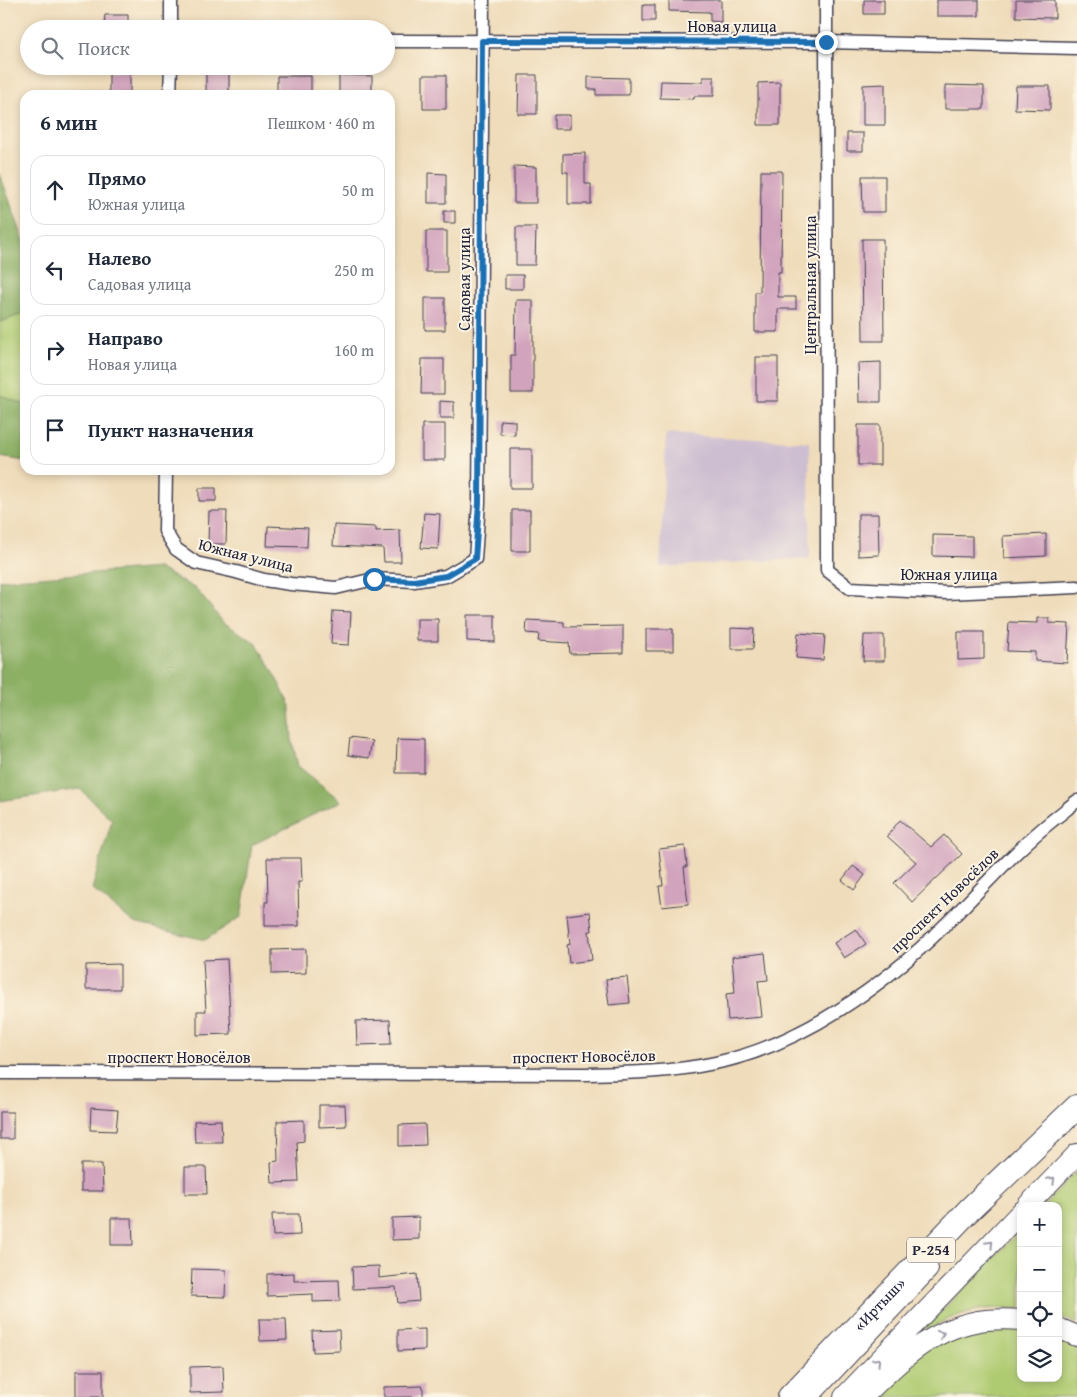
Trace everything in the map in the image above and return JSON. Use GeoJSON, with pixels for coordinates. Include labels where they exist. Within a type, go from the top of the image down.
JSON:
{"type":"FeatureCollection","features":[{"type":"Feature","properties":{"kind":"highway","name":"«Иртыш»"},"geometry":{"type":"LineString","coordinates":[[790,1397],[969,1210],[1077,1109]]}},
{"type":"Feature","properties":{"kind":"main road"},"geometry":{"type":"LineString","coordinates":[[808,1397],[1077,1109]]}},
{"type":"Feature","properties":{"kind":"main road"},"geometry":{"type":"LineString","coordinates":[[1031,1202],[1077,1154]]}},
{"type":"Feature","properties":{"kind":"main road"},"geometry":{"type":"LineString","coordinates":[[844,1397],[1017,1216]]}},
{"type":"Feature","properties":{"kind":"main road"},"geometry":{"type":"LineString","coordinates":[[863,1397],[909,1353],[936,1336],[968,1323],[985,1320],[1017,1320]]}},
{"type":"Feature","properties":{"kind":"main road"},"geometry":{"type":"LineString","coordinates":[[1062,1330],[1077,1336]]}},
{"type":"Feature","properties":{"kind":"street"},"geometry":{"type":"LineString","coordinates":[[171,0],[171,20]]}},
{"type":"Feature","properties":{"kind":"street","name":"Садовая улица"},"geometry":{"type":"LineString","coordinates":[[475,559],[479,503],[483,0]]}},
{"type":"Feature","properties":{"kind":"street","name":"Центральная улица"},"geometry":{"type":"LineString","coordinates":[[826,0],[827,570]]}},
{"type":"Feature","properties":{"kind":"street","name":"Новая улица"},"geometry":{"type":"LineString","coordinates":[[395,41],[826,42],[1077,48]]}},
{"type":"Feature","properties":{"kind":"street"},"geometry":{"type":"LineString","coordinates":[[170,75],[170,90]]}},
{"type":"Feature","properties":{"kind":"street","name":"Южная улица"},"geometry":{"type":"LineString","coordinates":[[166,475],[165,531],[176,549],[196,563],[264,580],[336,588],[374,579],[414,581],[446,576],[475,559]]}},
{"type":"Feature","properties":{"kind":"street","name":"Южная улица"},"geometry":{"type":"LineString","coordinates":[[827,570],[850,588],[947,593],[1077,587]]}},
{"type":"Feature","properties":{"kind":"street","name":"проспект Новосёлов"},"geometry":{"type":"LineString","coordinates":[[0,1073],[636,1073],[678,1070],[716,1063],[788,1038],[826,1019],[865,992],[903,963],[945,926],[1030,840],[1077,801]]}},
{"type":"Feature","properties":{"kind":"shaded area"},"geometry":{"type":"Polygon","coordinates":[[[666,434],[809,442],[810,558],[660,567],[666,434]]]}},
{"type":"Feature","properties":{"kind":"green space"},"geometry":{"type":"Polygon","coordinates":[[[0,174],[20,230],[20,315],[0,322],[0,174]]]}},
{"type":"Feature","properties":{"kind":"green space"},"geometry":{"type":"Polygon","coordinates":[[[20,315],[20,403],[0,395],[0,322],[20,315]]]}},
{"type":"Feature","properties":{"kind":"green space"},"geometry":{"type":"Polygon","coordinates":[[[0,395],[20,403],[20,460],[0,457],[0,395]]]}},
{"type":"Feature","properties":{"kind":"green space"},"geometry":{"type":"Polygon","coordinates":[[[158,568],[196,589],[223,622],[256,643],[273,671],[290,706],[292,740],[298,766],[341,801],[252,845],[241,917],[205,940],[134,923],[92,889],[112,820],[80,789],[0,801],[0,580],[158,568]]]}},
{"type":"Feature","properties":{"kind":"green space"},"geometry":{"type":"Polygon","coordinates":[[[1077,1171],[1077,1324],[1062,1317],[1062,1202],[1048,1202],[1077,1171]]]}},
{"type":"Feature","properties":{"kind":"green space"},"geometry":{"type":"Polygon","coordinates":[[[1017,1234],[1017,1309],[976,1310],[944,1321],[927,1331],[925,1328],[1017,1234]]]}},
{"type":"Feature","properties":{"kind":"green space"},"geometry":{"type":"Polygon","coordinates":[[[992,1328],[1017,1329],[1017,1382],[1062,1382],[1062,1340],[1077,1346],[1077,1397],[874,1397],[912,1362],[936,1344],[971,1332],[992,1328]]]}},
{"type":"Feature","properties":{"kind":"building"},"geometry":{"type":"Polygon","coordinates":[[[669,0],[721,0],[721,22],[710,21],[710,12],[669,11],[669,0]]]}},
{"type":"Feature","properties":{"kind":"building"},"geometry":{"type":"Polygon","coordinates":[[[864,0],[884,0],[884,14],[864,14],[864,0]]]}},
{"type":"Feature","properties":{"kind":"building"},"geometry":{"type":"Polygon","coordinates":[[[937,0],[979,0],[979,16],[937,16],[937,0]]]}},
{"type":"Feature","properties":{"kind":"building"},"geometry":{"type":"Polygon","coordinates":[[[1016,0],[1055,0],[1055,18],[1016,17],[1016,0]]]}},
{"type":"Feature","properties":{"kind":"building"},"geometry":{"type":"Polygon","coordinates":[[[643,5],[655,5],[655,21],[643,21],[643,5]]]}},
{"type":"Feature","properties":{"kind":"building"},"geometry":{"type":"Polygon","coordinates":[[[105,15],[128,15],[128,20],[105,20],[105,15]]]}},
{"type":"Feature","properties":{"kind":"building"},"geometry":{"type":"Polygon","coordinates":[[[109,75],[130,75],[130,90],[109,90],[109,75]]]}},
{"type":"Feature","properties":{"kind":"building"},"geometry":{"type":"Polygon","coordinates":[[[206,75],[229,75],[229,90],[206,90],[206,75]]]}},
{"type":"Feature","properties":{"kind":"building"},"geometry":{"type":"Polygon","coordinates":[[[339,75],[372,76],[372,90],[339,90],[339,75]]]}},
{"type":"Feature","properties":{"kind":"building"},"geometry":{"type":"Polygon","coordinates":[[[423,75],[446,75],[446,109],[423,109],[423,75]]]}},
{"type":"Feature","properties":{"kind":"building"},"geometry":{"type":"Polygon","coordinates":[[[519,75],[537,75],[537,114],[518,114],[519,75]]]}},
{"type":"Feature","properties":{"kind":"building"},"geometry":{"type":"Polygon","coordinates":[[[277,76],[311,76],[311,90],[277,90],[277,76]]]}},
{"type":"Feature","properties":{"kind":"building"},"geometry":{"type":"Polygon","coordinates":[[[588,77],[629,78],[629,95],[596,95],[596,89],[588,89],[588,77]]]}},
{"type":"Feature","properties":{"kind":"building"},"geometry":{"type":"Polygon","coordinates":[[[703,77],[714,77],[714,96],[694,96],[694,99],[660,98],[661,81],[703,82],[703,77]]]}},
{"type":"Feature","properties":{"kind":"building"},"geometry":{"type":"Polygon","coordinates":[[[780,82],[780,125],[758,125],[758,83],[780,82]]]}},
{"type":"Feature","properties":{"kind":"building"},"geometry":{"type":"Polygon","coordinates":[[[885,84],[885,125],[863,125],[863,85],[885,84]]]}},
{"type":"Feature","properties":{"kind":"building"},"geometry":{"type":"Polygon","coordinates":[[[945,85],[984,86],[984,109],[945,109],[945,85]]]}},
{"type":"Feature","properties":{"kind":"building"},"geometry":{"type":"Polygon","coordinates":[[[1016,86],[1050,86],[1050,110],[1015,109],[1016,86]]]}},
{"type":"Feature","properties":{"kind":"building"},"geometry":{"type":"Polygon","coordinates":[[[554,115],[570,115],[570,129],[554,129],[554,115]]]}},
{"type":"Feature","properties":{"kind":"building"},"geometry":{"type":"Polygon","coordinates":[[[847,133],[863,133],[863,151],[847,151],[847,133]]]}},
{"type":"Feature","properties":{"kind":"building"},"geometry":{"type":"Polygon","coordinates":[[[585,153],[585,184],[591,184],[591,204],[568,204],[568,172],[563,172],[563,154],[585,153]]]}},
{"type":"Feature","properties":{"kind":"building"},"geometry":{"type":"Polygon","coordinates":[[[514,166],[536,167],[536,203],[514,203],[514,166]]]}},
{"type":"Feature","properties":{"kind":"building"},"geometry":{"type":"Polygon","coordinates":[[[761,171],[782,171],[781,272],[778,272],[778,297],[796,297],[796,309],[778,309],[778,332],[755,332],[755,292],[760,292],[761,171]]]}},
{"type":"Feature","properties":{"kind":"building"},"geometry":{"type":"Polygon","coordinates":[[[428,173],[446,174],[446,203],[428,203],[428,173]]]}},
{"type":"Feature","properties":{"kind":"building"},"geometry":{"type":"Polygon","coordinates":[[[862,176],[885,176],[885,212],[863,212],[862,176]]]}},
{"type":"Feature","properties":{"kind":"building"},"geometry":{"type":"Polygon","coordinates":[[[444,211],[455,211],[455,223],[444,223],[444,211]]]}},
{"type":"Feature","properties":{"kind":"building"},"geometry":{"type":"Polygon","coordinates":[[[516,227],[536,227],[535,265],[516,265],[516,227]]]}},
{"type":"Feature","properties":{"kind":"building"},"geometry":{"type":"Polygon","coordinates":[[[426,231],[447,231],[447,272],[426,272],[426,231]]]}},
{"type":"Feature","properties":{"kind":"building"},"geometry":{"type":"Polygon","coordinates":[[[862,239],[883,239],[884,341],[863,341],[862,239]]]}},
{"type":"Feature","properties":{"kind":"building"},"geometry":{"type":"Polygon","coordinates":[[[505,275],[523,275],[523,289],[505,289],[505,275]]]}},
{"type":"Feature","properties":{"kind":"building"},"geometry":{"type":"Polygon","coordinates":[[[425,298],[445,298],[445,330],[425,330],[425,298]]]}},
{"type":"Feature","properties":{"kind":"building"},"geometry":{"type":"Polygon","coordinates":[[[516,300],[533,300],[533,393],[511,393],[511,355],[515,355],[516,300]]]}},
{"type":"Feature","properties":{"kind":"building"},"geometry":{"type":"Polygon","coordinates":[[[756,357],[778,357],[778,401],[756,401],[756,357]]]}},
{"type":"Feature","properties":{"kind":"building"},"geometry":{"type":"Polygon","coordinates":[[[422,359],[444,359],[444,394],[421,394],[422,359]]]}},
{"type":"Feature","properties":{"kind":"building"},"geometry":{"type":"Polygon","coordinates":[[[881,362],[881,402],[859,402],[858,363],[881,362]]]}},
{"type":"Feature","properties":{"kind":"building"},"geometry":{"type":"Polygon","coordinates":[[[440,401],[454,402],[454,418],[440,418],[440,401]]]}},
{"type":"Feature","properties":{"kind":"building"},"geometry":{"type":"Polygon","coordinates":[[[500,420],[515,421],[515,435],[500,434],[500,420]]]}},
{"type":"Feature","properties":{"kind":"building"},"geometry":{"type":"Polygon","coordinates":[[[422,424],[445,424],[445,460],[422,460],[422,424]]]}},
{"type":"Feature","properties":{"kind":"building"},"geometry":{"type":"Polygon","coordinates":[[[858,425],[880,425],[880,465],[858,465],[858,425]]]}},
{"type":"Feature","properties":{"kind":"building"},"geometry":{"type":"Polygon","coordinates":[[[510,449],[532,449],[532,488],[510,488],[510,449]]]}},
{"type":"Feature","properties":{"kind":"building"},"geometry":{"type":"Polygon","coordinates":[[[199,488],[216,488],[216,501],[199,501],[199,488]]]}},
{"type":"Feature","properties":{"kind":"building"},"geometry":{"type":"Polygon","coordinates":[[[512,510],[530,510],[530,551],[512,551],[512,510]]]}},
{"type":"Feature","properties":{"kind":"building"},"geometry":{"type":"Polygon","coordinates":[[[209,511],[227,511],[226,544],[208,544],[209,511]]]}},
{"type":"Feature","properties":{"kind":"building"},"geometry":{"type":"Polygon","coordinates":[[[424,513],[440,514],[438,549],[421,548],[424,513]]]}},
{"type":"Feature","properties":{"kind":"building"},"geometry":{"type":"Polygon","coordinates":[[[858,514],[878,514],[879,555],[858,556],[858,514]]]}},
{"type":"Feature","properties":{"kind":"building"},"geometry":{"type":"Polygon","coordinates":[[[334,525],[376,527],[376,531],[400,530],[401,562],[384,562],[383,548],[333,546],[334,525]]]}},
{"type":"Feature","properties":{"kind":"building"},"geometry":{"type":"Polygon","coordinates":[[[268,526],[308,528],[307,547],[267,546],[268,526]]]}},
{"type":"Feature","properties":{"kind":"building"},"geometry":{"type":"Polygon","coordinates":[[[1046,534],[1046,556],[1004,558],[1003,536],[1046,534]]]}},
{"type":"Feature","properties":{"kind":"building"},"geometry":{"type":"Polygon","coordinates":[[[933,535],[972,536],[972,557],[933,556],[933,535]]]}},
{"type":"Feature","properties":{"kind":"building"},"geometry":{"type":"Polygon","coordinates":[[[333,611],[351,612],[349,645],[331,644],[333,611]]]}},
{"type":"Feature","properties":{"kind":"building"},"geometry":{"type":"Polygon","coordinates":[[[467,615],[495,615],[495,642],[467,641],[467,615]]]}},
{"type":"Feature","properties":{"kind":"building"},"geometry":{"type":"Polygon","coordinates":[[[1037,618],[1049,618],[1049,623],[1069,624],[1067,663],[1035,661],[1035,652],[1007,651],[1009,622],[1037,623],[1037,618]]]}},
{"type":"Feature","properties":{"kind":"building"},"geometry":{"type":"Polygon","coordinates":[[[417,619],[438,619],[438,641],[417,641],[417,619]]]}},
{"type":"Feature","properties":{"kind":"building"},"geometry":{"type":"Polygon","coordinates":[[[527,620],[564,622],[564,627],[623,626],[623,653],[570,654],[569,643],[538,641],[539,634],[526,633],[527,620]]]}},
{"type":"Feature","properties":{"kind":"building"},"geometry":{"type":"Polygon","coordinates":[[[731,628],[754,629],[753,649],[731,649],[731,628]]]}},
{"type":"Feature","properties":{"kind":"building"},"geometry":{"type":"Polygon","coordinates":[[[646,629],[673,629],[673,651],[646,651],[646,629]]]}},
{"type":"Feature","properties":{"kind":"building"},"geometry":{"type":"Polygon","coordinates":[[[958,632],[984,632],[984,659],[958,660],[958,632]]]}},
{"type":"Feature","properties":{"kind":"building"},"geometry":{"type":"Polygon","coordinates":[[[798,633],[825,635],[823,660],[796,658],[798,633]]]}},
{"type":"Feature","properties":{"kind":"building"},"geometry":{"type":"Polygon","coordinates":[[[864,635],[884,635],[884,661],[863,661],[864,635]]]}},
{"type":"Feature","properties":{"kind":"building"},"geometry":{"type":"Polygon","coordinates":[[[350,738],[372,741],[369,758],[348,755],[350,738]]]}},
{"type":"Feature","properties":{"kind":"building"},"geometry":{"type":"Polygon","coordinates":[[[397,738],[424,739],[424,773],[396,773],[397,738]]]}},
{"type":"Feature","properties":{"kind":"building"},"geometry":{"type":"Polygon","coordinates":[[[900,820],[931,847],[944,835],[962,854],[912,902],[894,883],[916,862],[887,836],[900,820]]]}},
{"type":"Feature","properties":{"kind":"building"},"geometry":{"type":"Polygon","coordinates":[[[685,846],[687,867],[684,867],[688,904],[662,907],[659,886],[663,886],[659,849],[685,846]]]}},
{"type":"Feature","properties":{"kind":"building"},"geometry":{"type":"Polygon","coordinates":[[[267,858],[301,858],[302,882],[298,882],[299,926],[265,926],[265,902],[268,902],[267,858]]]}},
{"type":"Feature","properties":{"kind":"building"},"geometry":{"type":"Polygon","coordinates":[[[853,866],[865,875],[854,890],[842,880],[853,866]]]}},
{"type":"Feature","properties":{"kind":"building"},"geometry":{"type":"Polygon","coordinates":[[[590,912],[592,931],[589,931],[592,960],[569,963],[567,945],[570,944],[567,915],[590,912]]]}},
{"type":"Feature","properties":{"kind":"building"},"geometry":{"type":"Polygon","coordinates":[[[856,929],[866,944],[844,958],[834,943],[856,929]]]}},
{"type":"Feature","properties":{"kind":"building"},"geometry":{"type":"Polygon","coordinates":[[[306,949],[306,973],[272,974],[272,950],[306,949]]]}},
{"type":"Feature","properties":{"kind":"building"},"geometry":{"type":"Polygon","coordinates":[[[765,953],[768,980],[758,981],[762,1017],[728,1020],[726,994],[735,993],[732,957],[765,953]]]}},
{"type":"Feature","properties":{"kind":"building"},"geometry":{"type":"Polygon","coordinates":[[[227,959],[231,1034],[197,1035],[197,1011],[206,1011],[203,960],[227,959]]]}},
{"type":"Feature","properties":{"kind":"building"},"geometry":{"type":"Polygon","coordinates":[[[120,964],[120,989],[86,989],[86,965],[120,964]]]}},
{"type":"Feature","properties":{"kind":"building"},"geometry":{"type":"Polygon","coordinates":[[[627,977],[630,1003],[609,1005],[606,979],[627,977]]]}},
{"type":"Feature","properties":{"kind":"building"},"geometry":{"type":"Polygon","coordinates":[[[390,1020],[391,1044],[357,1045],[356,1021],[390,1020]]]}},
{"type":"Feature","properties":{"kind":"building"},"geometry":{"type":"Polygon","coordinates":[[[319,1105],[345,1105],[346,1126],[319,1127],[319,1105]]]}},
{"type":"Feature","properties":{"kind":"building"},"geometry":{"type":"Polygon","coordinates":[[[91,1108],[118,1110],[116,1131],[90,1130],[91,1108]]]}},
{"type":"Feature","properties":{"kind":"building"},"geometry":{"type":"Polygon","coordinates":[[[0,1112],[13,1112],[13,1139],[0,1139],[0,1112]]]}},
{"type":"Feature","properties":{"kind":"building"},"geometry":{"type":"Polygon","coordinates":[[[221,1120],[222,1142],[195,1142],[194,1121],[221,1120]]]}},
{"type":"Feature","properties":{"kind":"building"},"geometry":{"type":"Polygon","coordinates":[[[304,1120],[304,1141],[297,1142],[299,1182],[272,1183],[271,1162],[278,1161],[277,1121],[304,1120]]]}},
{"type":"Feature","properties":{"kind":"building"},"geometry":{"type":"Polygon","coordinates":[[[425,1124],[426,1145],[399,1146],[399,1125],[425,1124]]]}},
{"type":"Feature","properties":{"kind":"building"},"geometry":{"type":"Polygon","coordinates":[[[81,1164],[102,1164],[103,1191],[81,1191],[81,1164]]]}},
{"type":"Feature","properties":{"kind":"building"},"geometry":{"type":"Polygon","coordinates":[[[185,1167],[206,1167],[207,1194],[185,1194],[185,1167]]]}},
{"type":"Feature","properties":{"kind":"building"},"geometry":{"type":"Polygon","coordinates":[[[272,1214],[299,1214],[300,1235],[273,1236],[272,1214]]]}},
{"type":"Feature","properties":{"kind":"building"},"geometry":{"type":"Polygon","coordinates":[[[419,1217],[419,1239],[392,1240],[392,1218],[419,1217]]]}},
{"type":"Feature","properties":{"kind":"building"},"geometry":{"type":"Polygon","coordinates":[[[111,1218],[132,1218],[133,1245],[111,1245],[111,1218]]]}},
{"type":"Feature","properties":{"kind":"building"},"geometry":{"type":"Polygon","coordinates":[[[379,1266],[379,1278],[417,1274],[419,1301],[398,1303],[396,1287],[353,1289],[352,1267],[379,1266]]]}},
{"type":"Feature","properties":{"kind":"building"},"geometry":{"type":"Polygon","coordinates":[[[192,1269],[226,1270],[225,1297],[191,1296],[192,1269]]]}},
{"type":"Feature","properties":{"kind":"building"},"geometry":{"type":"Polygon","coordinates":[[[294,1273],[294,1281],[339,1280],[340,1301],[313,1302],[313,1294],[267,1296],[267,1274],[294,1273]]]}},
{"type":"Feature","properties":{"kind":"building"},"geometry":{"type":"Polygon","coordinates":[[[259,1319],[286,1319],[287,1340],[260,1341],[259,1319]]]}},
{"type":"Feature","properties":{"kind":"building"},"geometry":{"type":"Polygon","coordinates":[[[425,1329],[425,1350],[398,1351],[398,1330],[425,1329]]]}},
{"type":"Feature","properties":{"kind":"building"},"geometry":{"type":"Polygon","coordinates":[[[339,1330],[340,1351],[313,1352],[312,1331],[339,1330]]]}},
{"type":"Feature","properties":{"kind":"building"},"geometry":{"type":"Polygon","coordinates":[[[223,1366],[224,1392],[190,1393],[190,1367],[223,1366]]]}},
{"type":"Feature","properties":{"kind":"building"},"geometry":{"type":"Polygon","coordinates":[[[76,1371],[103,1371],[103,1397],[76,1397],[76,1371]]]}},
{"type":"Feature","properties":{"kind":"building"},"geometry":{"type":"Polygon","coordinates":[[[423,1386],[423,1397],[384,1397],[384,1387],[423,1386]]]}},
{"type":"Feature","properties":{"kind":"route"},"geometry":{"type":"LineString","coordinates":[[374,579],[414,581],[446,576],[475,559],[479,503],[482,41],[826,42]]}}]}
